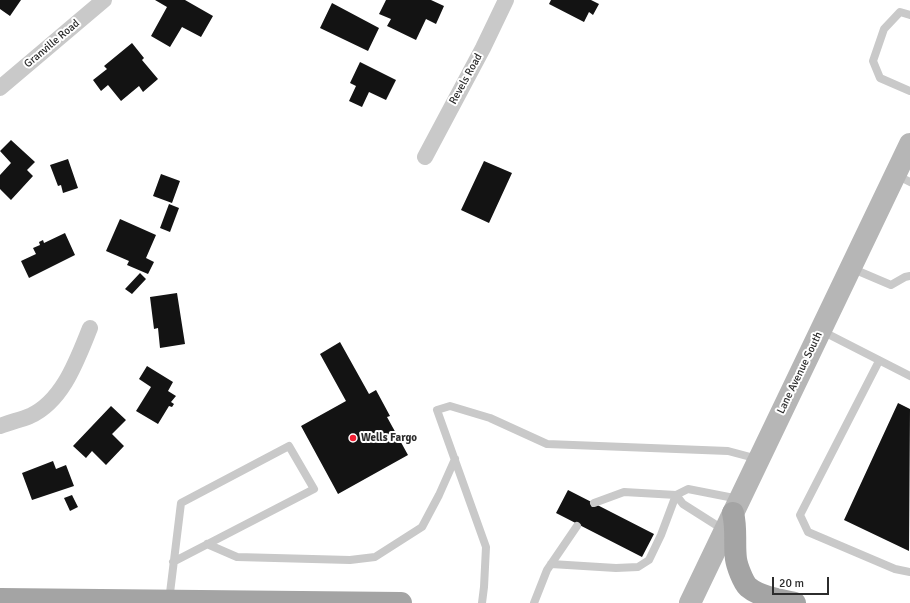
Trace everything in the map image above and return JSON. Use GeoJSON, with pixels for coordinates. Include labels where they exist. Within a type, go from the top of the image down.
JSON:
{"type":"FeatureCollection","features":[{"type":"Feature","properties":{"kind":"main road","name":"Lane Avenue South"},"geometry":{"type":"LineString","coordinates":[[690,603],[851,268],[903,178],[910,144]]}},
{"type":"Feature","properties":{"kind":"main road"},"geometry":{"type":"LineString","coordinates":[[733,514],[736,524],[736,560],[738,570],[747,587],[760,594],[795,603]]}},
{"type":"Feature","properties":{"kind":"main road"},"geometry":{"type":"LineString","coordinates":[[0,598],[401,603]]}},
{"type":"Feature","properties":{"kind":"street","name":"Granville Road"},"geometry":{"type":"LineString","coordinates":[[0,88],[104,0]]}},
{"type":"Feature","properties":{"kind":"street","name":"Revels Road"},"geometry":{"type":"LineString","coordinates":[[425,157],[483,48],[506,0]]}},
{"type":"Feature","properties":{"kind":"street"},"geometry":{"type":"LineString","coordinates":[[0,426],[30,415],[53,399],[75,366],[90,328]]}},
{"type":"Feature","properties":{"kind":"lane"},"geometry":{"type":"LineString","coordinates":[[910,15],[900,12],[884,29],[873,61],[880,78],[910,92]]}},
{"type":"Feature","properties":{"kind":"lane"},"geometry":{"type":"LineString","coordinates":[[851,268],[891,285],[905,276],[910,276]]}},
{"type":"Feature","properties":{"kind":"lane"},"geometry":{"type":"LineString","coordinates":[[821,330],[910,376]]}},
{"type":"Feature","properties":{"kind":"lane"},"geometry":{"type":"LineString","coordinates":[[879,360],[800,515],[808,532],[895,569],[910,572]]}},
{"type":"Feature","properties":{"kind":"lane"},"geometry":{"type":"LineString","coordinates":[[482,603],[486,547],[437,410],[450,406],[490,418],[547,444],[728,451],[759,459]]}},
{"type":"Feature","properties":{"kind":"lane"},"geometry":{"type":"LineString","coordinates":[[168,601],[173,562],[181,503],[289,446],[314,489],[173,562]]}},
{"type":"Feature","properties":{"kind":"lane"},"geometry":{"type":"LineString","coordinates":[[207,544],[237,557],[350,560],[375,557],[422,527],[439,495],[455,458]]}},
{"type":"Feature","properties":{"kind":"lane"},"geometry":{"type":"LineString","coordinates":[[594,503],[624,492],[676,495],[688,489],[733,514]]}},
{"type":"Feature","properties":{"kind":"lane"},"geometry":{"type":"LineString","coordinates":[[676,495],[684,504],[733,514]]}},
{"type":"Feature","properties":{"kind":"lane"},"geometry":{"type":"LineString","coordinates":[[551,564],[638,568],[649,560],[661,535],[676,495]]}},
{"type":"Feature","properties":{"kind":"lane"},"geometry":{"type":"LineString","coordinates":[[534,603],[542,579],[577,526]]}},
{"type":"Feature","properties":{"kind":"building"},"geometry":{"type":"Polygon","coordinates":[[[0,0],[21,0],[10,16],[0,9],[0,0]]]}},
{"type":"Feature","properties":{"kind":"building"},"geometry":{"type":"Polygon","coordinates":[[[155,0],[185,0],[213,16],[201,37],[182,27],[170,47],[151,36],[167,7],[155,0]]]}},
{"type":"Feature","properties":{"kind":"building"},"geometry":{"type":"Polygon","coordinates":[[[386,0],[431,0],[444,6],[436,24],[426,19],[416,40],[387,26],[391,19],[379,14],[386,0]]]}},
{"type":"Feature","properties":{"kind":"building"},"geometry":{"type":"Polygon","coordinates":[[[551,0],[591,0],[599,4],[593,15],[589,12],[584,22],[549,4],[551,0]]]}},
{"type":"Feature","properties":{"kind":"building"},"geometry":{"type":"Polygon","coordinates":[[[332,3],[379,28],[368,51],[320,28],[332,3]]]}},
{"type":"Feature","properties":{"kind":"building"},"geometry":{"type":"Polygon","coordinates":[[[132,43],[144,58],[142,60],[158,79],[143,92],[139,86],[121,101],[108,85],[101,91],[93,80],[107,69],[104,66],[132,43]]]}},
{"type":"Feature","properties":{"kind":"building"},"geometry":{"type":"Polygon","coordinates":[[[360,62],[396,80],[386,100],[369,92],[362,107],[349,101],[356,86],[350,83],[360,62]]]}},
{"type":"Feature","properties":{"kind":"building"},"geometry":{"type":"Polygon","coordinates":[[[11,140],[35,162],[27,170],[33,176],[11,200],[0,189],[0,175],[11,163],[0,151],[11,140]]]}},
{"type":"Feature","properties":{"kind":"building"},"geometry":{"type":"Polygon","coordinates":[[[68,159],[78,188],[63,193],[61,185],[58,186],[50,165],[68,159]]]}},
{"type":"Feature","properties":{"kind":"building"},"geometry":{"type":"Polygon","coordinates":[[[484,161],[512,173],[489,223],[461,210],[484,161]]]}},
{"type":"Feature","properties":{"kind":"building"},"geometry":{"type":"Polygon","coordinates":[[[161,174],[180,181],[172,203],[153,196],[161,174]]]}},
{"type":"Feature","properties":{"kind":"building"},"geometry":{"type":"Polygon","coordinates":[[[169,204],[179,208],[170,232],[160,228],[169,204]]]}},
{"type":"Feature","properties":{"kind":"building"},"geometry":{"type":"Polygon","coordinates":[[[120,219],[156,235],[146,258],[154,262],[148,274],[127,265],[129,261],[106,251],[120,219]]]}},
{"type":"Feature","properties":{"kind":"building"},"geometry":{"type":"Polygon","coordinates":[[[65,233],[75,255],[29,278],[21,261],[36,254],[33,248],[40,245],[39,242],[43,240],[44,243],[65,233]]]}},
{"type":"Feature","properties":{"kind":"building"},"geometry":{"type":"Polygon","coordinates":[[[140,273],[146,279],[132,294],[125,289],[140,273]]]}},
{"type":"Feature","properties":{"kind":"building"},"geometry":{"type":"Polygon","coordinates":[[[177,293],[185,344],[160,348],[158,328],[154,329],[150,297],[177,293]]]}},
{"type":"Feature","properties":{"kind":"building"},"geometry":{"type":"Polygon","coordinates":[[[340,342],[369,394],[376,390],[390,416],[387,417],[408,455],[338,494],[301,426],[346,401],[320,354],[340,342]]]}},
{"type":"Feature","properties":{"kind":"building"},"geometry":{"type":"Polygon","coordinates":[[[147,366],[173,382],[168,391],[176,396],[171,402],[174,404],[172,407],[169,406],[158,424],[136,411],[151,387],[139,379],[147,366]]]}},
{"type":"Feature","properties":{"kind":"building"},"geometry":{"type":"Polygon","coordinates":[[[898,403],[910,409],[909,551],[844,520],[898,403]]]}},
{"type":"Feature","properties":{"kind":"building"},"geometry":{"type":"Polygon","coordinates":[[[111,406],[126,420],[112,434],[124,446],[106,465],[92,451],[86,458],[73,446],[111,406]]]}},
{"type":"Feature","properties":{"kind":"building"},"geometry":{"type":"Polygon","coordinates":[[[53,461],[56,469],[66,465],[74,486],[32,500],[22,473],[53,461]]]}},
{"type":"Feature","properties":{"kind":"building"},"geometry":{"type":"Polygon","coordinates":[[[568,490],[654,534],[642,557],[556,513],[568,490]]]}},
{"type":"Feature","properties":{"kind":"building"},"geometry":{"type":"Polygon","coordinates":[[[72,495],[78,507],[70,511],[64,498],[72,495]]]}},
{"type":"Feature","properties":{"kind":"place","name":"Wells Fargo"},"geometry":{"type":"Point","coordinates":[353,438]}}]}
